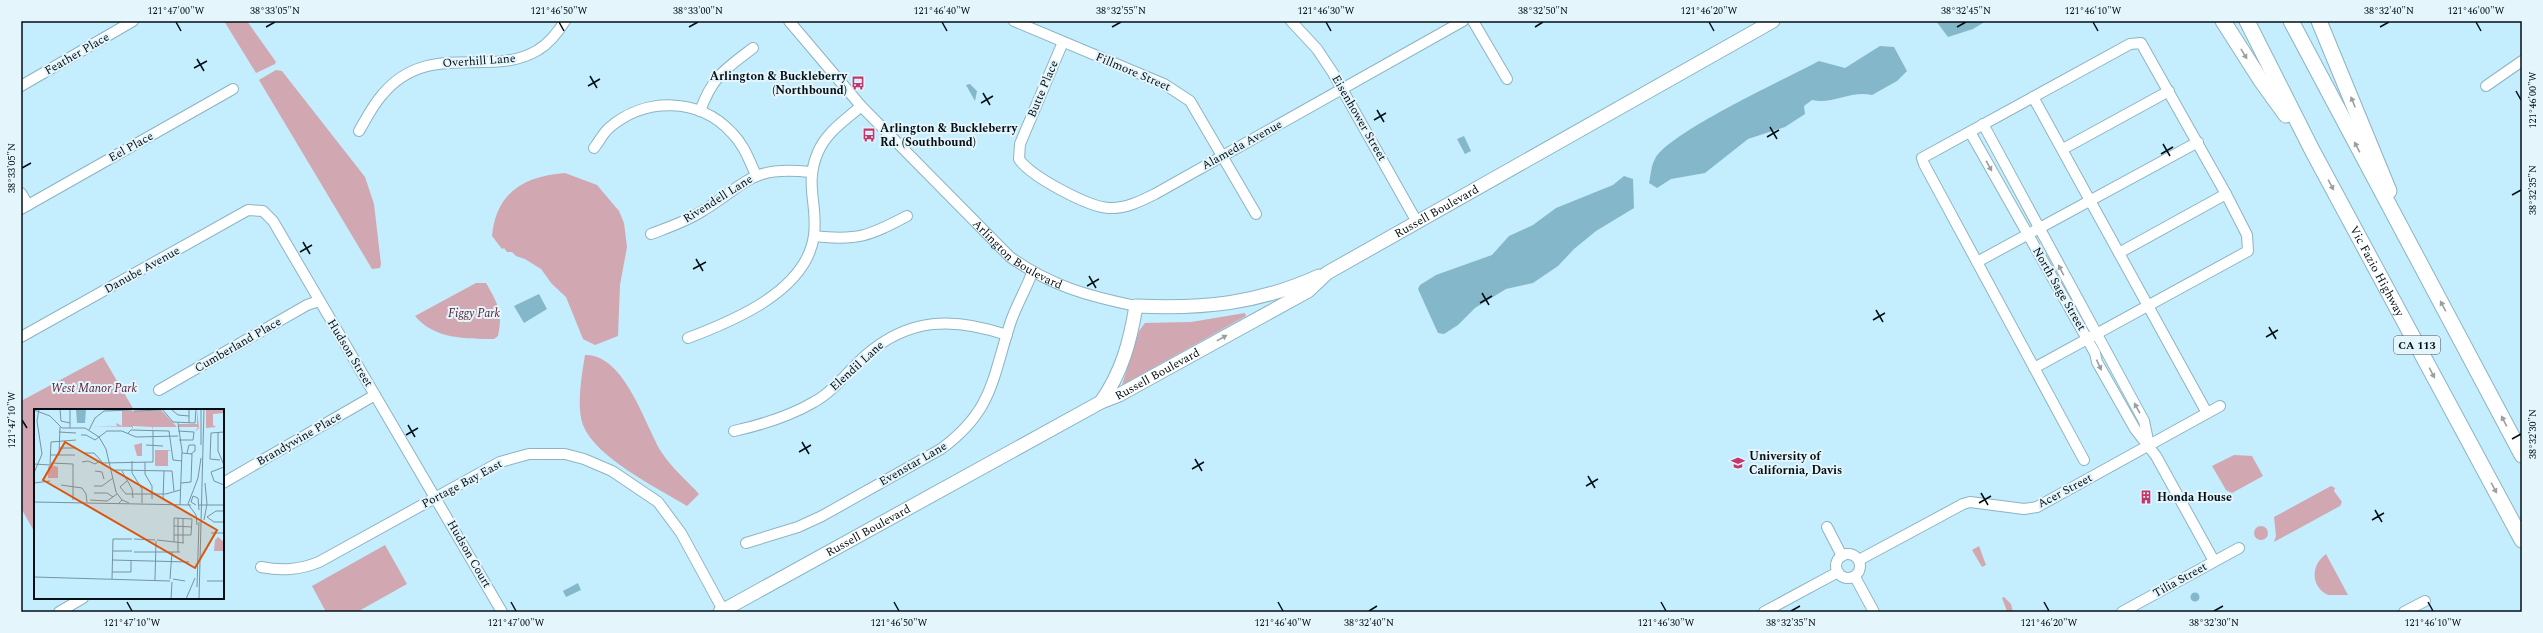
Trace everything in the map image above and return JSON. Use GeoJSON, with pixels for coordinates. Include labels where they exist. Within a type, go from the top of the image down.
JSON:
{"type":"FeatureCollection","features":[{"type":"Feature","properties":{"kind":"highway"},"geometry":{"type":"LineString","coordinates":[[2223,21],[2260,79],[2312,150]]}},
{"type":"Feature","properties":{"kind":"highway","name":"Vic Fazio Highway"},"geometry":{"type":"LineString","coordinates":[[2247,21],[2312,150],[2522,540]]}},
{"type":"Feature","properties":{"kind":"highway","name":"CA 113"},"geometry":{"type":"LineString","coordinates":[[2291,21],[2382,196],[2409,242],[2522,455]]}},
{"type":"Feature","properties":{"kind":"highway"},"geometry":{"type":"LineString","coordinates":[[2319,21],[2409,242]]}},
{"type":"Feature","properties":{"kind":"main road","name":"Russell Boulevard"},"geometry":{"type":"LineString","coordinates":[[721,611],[1101,402],[1119,395],[1308,291],[1327,273],[1773,21]]}},
{"type":"Feature","properties":{"kind":"main road","name":"Arlington Boulevard"},"geometry":{"type":"LineString","coordinates":[[1136,306],[1182,308],[1224,305],[1268,296],[1327,273]]}},
{"type":"Feature","properties":{"kind":"main road","name":"Russell Boulevard"},"geometry":{"type":"LineString","coordinates":[[1101,402],[1122,368],[1136,306]]}},
{"type":"Feature","properties":{"kind":"street","name":"Feather Place"},"geometry":{"type":"LineString","coordinates":[[21,86],[133,21]]}},
{"type":"Feature","properties":{"kind":"street","name":"Overhill Lane"},"geometry":{"type":"LineString","coordinates":[[359,131],[382,94],[402,78],[424,67],[443,62],[508,61],[525,56],[539,50],[555,36],[565,21]]}},
{"type":"Feature","properties":{"kind":"street","name":"Arlington Boulevard"},"geometry":{"type":"LineString","coordinates":[[789,21],[861,106],[992,240],[1032,273],[1082,294],[1136,306]]}},
{"type":"Feature","properties":{"kind":"street","name":"Fillmore Street"},"geometry":{"type":"LineString","coordinates":[[1014,21],[1177,91],[1190,101],[1224,156],[1256,214]]}},
{"type":"Feature","properties":{"kind":"street","name":"Eisenhower Street"},"geometry":{"type":"LineString","coordinates":[[1292,21],[1323,57],[1417,222]]}},
{"type":"Feature","properties":{"kind":"street","name":"Alameda Avenue"},"geometry":{"type":"LineString","coordinates":[[1019,159],[1030,171],[1095,206],[1108,208],[1138,203],[1463,21]]}},
{"type":"Feature","properties":{"kind":"street"},"geometry":{"type":"LineString","coordinates":[[1473,21],[1507,79]]}},
{"type":"Feature","properties":{"kind":"street","name":"Butte Place"},"geometry":{"type":"LineString","coordinates":[[1019,159],[1020,144],[1063,42]]}},
{"type":"Feature","properties":{"kind":"street"},"geometry":{"type":"LineString","coordinates":[[2034,368],[2088,340],[2248,251],[2247,235],[2198,142],[2144,46],[2135,42],[1922,158],[1977,262],[2034,368],[2084,460]]}},
{"type":"Feature","properties":{"kind":"street"},"geometry":{"type":"LineString","coordinates":[[700,111],[710,85],[719,74],[753,48]]}},
{"type":"Feature","properties":{"kind":"street"},"geometry":{"type":"LineString","coordinates":[[2486,86],[2522,61]]}},
{"type":"Feature","properties":{"kind":"street","name":"Eel Place"},"geometry":{"type":"LineString","coordinates":[[25,207],[233,89]]}},
{"type":"Feature","properties":{"kind":"street"},"geometry":{"type":"LineString","coordinates":[[2063,149],[2170,91]]}},
{"type":"Feature","properties":{"kind":"street"},"geometry":{"type":"LineString","coordinates":[[2033,97],[2207,413]]}},
{"type":"Feature","properties":{"kind":"street"},"geometry":{"type":"LineString","coordinates":[[594,148],[608,129],[627,114],[646,107],[672,105],[700,111],[722,123],[732,132],[743,146],[756,175]]}},
{"type":"Feature","properties":{"kind":"street"},"geometry":{"type":"LineString","coordinates":[[688,338],[729,322],[782,290],[801,266],[814,236],[810,172],[826,139],[861,106]]}},
{"type":"Feature","properties":{"kind":"street","name":"North Sage Street"},"geometry":{"type":"LineString","coordinates":[[1983,124],[2144,421],[2149,445]]}},
{"type":"Feature","properties":{"kind":"street","name":"North Sage Street"},"geometry":{"type":"LineString","coordinates":[[1970,132],[2088,340],[2135,429],[2149,445],[2214,561]]}},
{"type":"Feature","properties":{"kind":"street"},"geometry":{"type":"LineString","coordinates":[[1977,262],[2198,142]]}},
{"type":"Feature","properties":{"kind":"street","name":"Rivendell Lane"},"geometry":{"type":"LineString","coordinates":[[651,234],[696,215],[742,182],[756,175],[779,171],[810,172]]}},
{"type":"Feature","properties":{"kind":"street"},"geometry":{"type":"LineString","coordinates":[[21,193],[25,207]]}},
{"type":"Feature","properties":{"kind":"street"},"geometry":{"type":"LineString","coordinates":[[2119,253],[2226,194]]}},
{"type":"Feature","properties":{"kind":"street","name":"Danube Avenue"},"geometry":{"type":"LineString","coordinates":[[21,337],[248,210],[263,211]]}},
{"type":"Feature","properties":{"kind":"street","name":"Hudson Street"},"geometry":{"type":"LineString","coordinates":[[263,211],[273,221],[435,498]]}},
{"type":"Feature","properties":{"kind":"street"},"geometry":{"type":"LineString","coordinates":[[814,236],[847,239],[863,237],[907,216]]}},
{"type":"Feature","properties":{"kind":"street","name":"Evenstar Lane"},"geometry":{"type":"LineString","coordinates":[[746,544],[798,528],[822,516],[941,449],[955,439],[978,413],[987,400],[995,381],[1007,335],[1032,273]]}},
{"type":"Feature","properties":{"kind":"street","name":"Cumberland Place"},"geometry":{"type":"LineString","coordinates":[[158,390],[307,305],[319,301]]}},
{"type":"Feature","properties":{"kind":"street","name":"Elendil Lane"},"geometry":{"type":"LineString","coordinates":[[734,431],[781,417],[814,402],[870,352],[899,333],[928,324],[950,322],[969,324],[1007,335]]}},
{"type":"Feature","properties":{"kind":"street","name":"Brandywine Place"},"geometry":{"type":"LineString","coordinates":[[224,482],[374,395]]}},
{"type":"Feature","properties":{"kind":"street","name":"Acer Street"},"geometry":{"type":"LineString","coordinates":[[1859,560],[1963,504],[1970,502],[2024,509],[2037,507],[2220,406]]}},
{"type":"Feature","properties":{"kind":"street","name":"Portage Bay East"},"geometry":{"type":"LineString","coordinates":[[261,567],[283,570],[319,562],[488,467],[519,456],[552,453],[575,456],[594,462],[643,490],[664,509],[681,533],[721,611]]}},
{"type":"Feature","properties":{"kind":"street","name":"Hudson Court"},"geometry":{"type":"LineString","coordinates":[[435,498],[502,612]]}},
{"type":"Feature","properties":{"kind":"street"},"geometry":{"type":"LineString","coordinates":[[1827,527],[1842,556]]}},
{"type":"Feature","properties":{"kind":"street","name":"Tilia Street"},"geometry":{"type":"LineString","coordinates":[[2122,612],[2139,608],[2214,561],[2239,548]]}},
{"type":"Feature","properties":{"kind":"street"},"geometry":{"type":"LineString","coordinates":[[1854,555],[1859,560],[1860,568],[1855,577],[1845,578],[1838,572],[1838,561],[1842,556],[1854,555]]}},
{"type":"Feature","properties":{"kind":"street"},"geometry":{"type":"LineString","coordinates":[[1764,612],[1838,572]]}},
{"type":"Feature","properties":{"kind":"street"},"geometry":{"type":"LineString","coordinates":[[1855,577],[1874,612]]}},
{"type":"Feature","properties":{"kind":"street"},"geometry":{"type":"LineString","coordinates":[[59,612],[81,599]]}},
{"type":"Feature","properties":{"kind":"street"},"geometry":{"type":"LineString","coordinates":[[2404,612],[2425,601]]}},
{"type":"Feature","properties":{"kind":"green space"},"geometry":{"type":"Polygon","coordinates":[[[224,21],[247,21],[276,62],[275,64],[256,73],[224,21]]]}},
{"type":"Feature","properties":{"kind":"green space"},"geometry":{"type":"Polygon","coordinates":[[[276,70],[282,71],[365,177],[374,204],[381,264],[380,268],[372,269],[259,80],[276,70]]]}},
{"type":"Feature","properties":{"kind":"green space"},"geometry":{"type":"Polygon","coordinates":[[[565,173],[597,185],[619,211],[624,223],[627,247],[620,285],[618,336],[595,345],[583,339],[566,297],[552,284],[541,269],[525,259],[516,256],[512,252],[507,252],[504,248],[502,249],[492,236],[499,208],[515,189],[537,178],[565,173]]]}},
{"type":"Feature","properties":{"kind":"green space","name":"Figgy Park"},"geometry":{"type":"Polygon","coordinates":[[[476,283],[486,283],[494,297],[500,314],[498,336],[494,339],[473,339],[451,336],[431,329],[415,316],[476,283]]]}},
{"type":"Feature","properties":{"kind":"green space"},"geometry":{"type":"Polygon","coordinates":[[[1245,313],[1246,316],[1122,385],[1139,331],[1145,323],[1191,322],[1245,313]]]}},
{"type":"Feature","properties":{"kind":"green space"},"geometry":{"type":"Polygon","coordinates":[[[585,355],[599,358],[612,366],[622,378],[641,410],[662,453],[699,494],[687,506],[628,471],[600,449],[590,437],[583,425],[580,409],[580,390],[585,355]]]}},
{"type":"Feature","properties":{"kind":"green space","name":"West Manor Park"},"geometry":{"type":"Polygon","coordinates":[[[103,357],[133,409],[34,409],[34,531],[21,508],[21,401],[103,357]]]}},
{"type":"Feature","properties":{"kind":"green space"},"geometry":{"type":"Polygon","coordinates":[[[2234,455],[2252,456],[2263,476],[2232,493],[2226,490],[2212,466],[2234,455]]]}},
{"type":"Feature","properties":{"kind":"green space"},"geometry":{"type":"Polygon","coordinates":[[[2331,486],[2335,488],[2334,491],[2342,502],[2340,506],[2274,542],[2276,536],[2274,517],[2331,486]]]}},
{"type":"Feature","properties":{"kind":"green space"},"geometry":{"type":"Polygon","coordinates":[[[2258,526],[2264,526],[2268,530],[2268,536],[2264,540],[2258,540],[2254,536],[2254,530],[2258,526]]]}},
{"type":"Feature","properties":{"kind":"green space"},"geometry":{"type":"Polygon","coordinates":[[[385,545],[407,584],[357,612],[326,612],[312,586],[385,545]]]}},
{"type":"Feature","properties":{"kind":"green space"},"geometry":{"type":"Polygon","coordinates":[[[1979,546],[1986,565],[1982,567],[1972,550],[1979,546]]]}},
{"type":"Feature","properties":{"kind":"green space"},"geometry":{"type":"Polygon","coordinates":[[[2326,554],[2348,595],[2328,595],[2318,586],[2315,569],[2317,564],[2326,554]]]}},
{"type":"Feature","properties":{"kind":"green space"},"geometry":{"type":"Polygon","coordinates":[[[2004,597],[2011,604],[2013,612],[2007,611],[2002,598],[2004,597]]]}},
{"type":"Feature","properties":{"kind":"water"},"geometry":{"type":"Polygon","coordinates":[[[1936,21],[1986,21],[1973,29],[1948,37],[1936,21]]]}},
{"type":"Feature","properties":{"kind":"water"},"geometry":{"type":"Polygon","coordinates":[[[1880,46],[1894,47],[1907,71],[1897,81],[1872,95],[1857,94],[1827,101],[1812,100],[1804,106],[1805,114],[1785,127],[1748,139],[1705,173],[1671,179],[1657,188],[1649,183],[1655,159],[1665,148],[1682,135],[1705,121],[1757,92],[1819,61],[1845,68],[1880,46]]]}},
{"type":"Feature","properties":{"kind":"water"},"geometry":{"type":"Polygon","coordinates":[[[970,84],[977,91],[975,101],[966,85],[970,84]]]}},
{"type":"Feature","properties":{"kind":"water"},"geometry":{"type":"Polygon","coordinates":[[[1464,136],[1471,151],[1465,154],[1457,139],[1464,136]]]}},
{"type":"Feature","properties":{"kind":"water"},"geometry":{"type":"Polygon","coordinates":[[[1624,176],[1633,179],[1634,208],[1596,231],[1574,249],[1558,266],[1533,283],[1506,289],[1475,308],[1458,325],[1444,334],[1438,333],[1418,289],[1420,285],[1436,275],[1492,255],[1509,236],[1533,225],[1556,208],[1613,185],[1624,176]]]}},
{"type":"Feature","properties":{"kind":"water"},"geometry":{"type":"Polygon","coordinates":[[[539,294],[547,309],[524,323],[514,306],[539,294]]]}},
{"type":"Feature","properties":{"kind":"water"},"geometry":{"type":"Polygon","coordinates":[[[578,583],[581,590],[566,597],[563,591],[578,583]]]}},
{"type":"Feature","properties":{"kind":"water"},"geometry":{"type":"Polygon","coordinates":[[[2195,592],[2200,597],[2195,602],[2190,597],[2195,592]]]}},
{"type":"Feature","properties":{"kind":"place","name":"Arlington & Buckleberry (Northbound)"},"geometry":{"type":"Point","coordinates":[858,83]}},
{"type":"Feature","properties":{"kind":"place","name":"Arlington & Buckleberry Rd. (Southbound)"},"geometry":{"type":"Point","coordinates":[869,135]}},
{"type":"Feature","properties":{"kind":"place","name":"University of California, Davis"},"geometry":{"type":"Point","coordinates":[1738,463]}},
{"type":"Feature","properties":{"kind":"place","name":"Honda House"},"geometry":{"type":"Point","coordinates":[2146,497]}}]}
